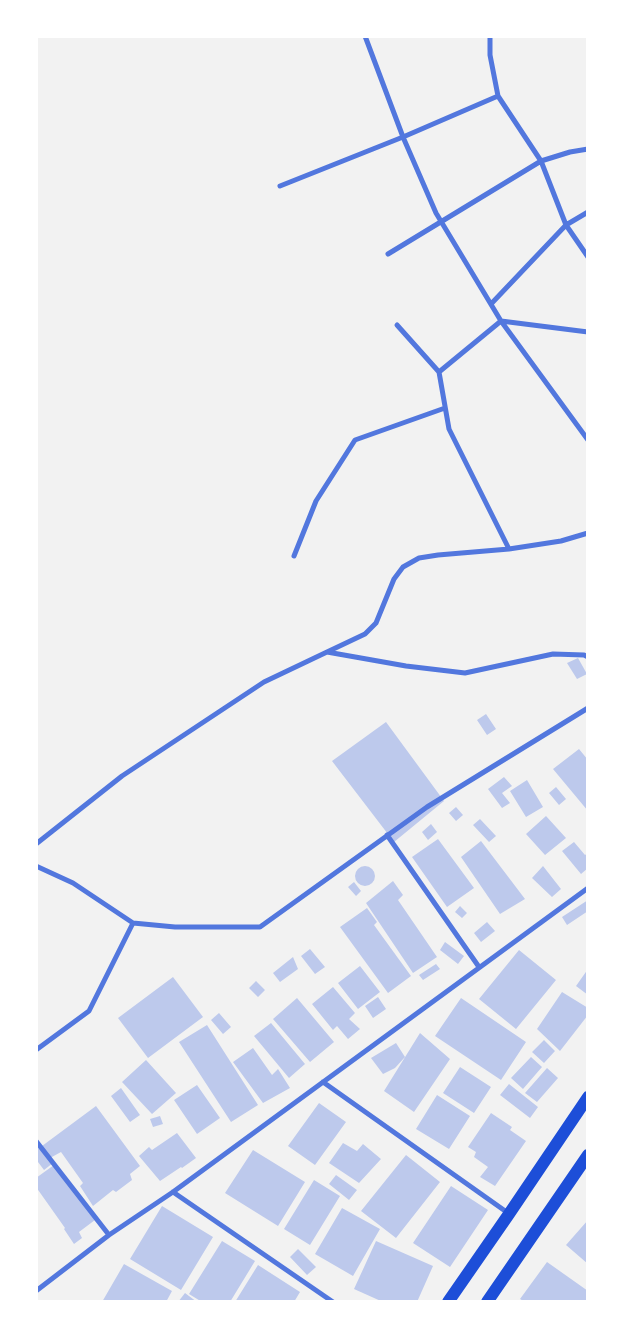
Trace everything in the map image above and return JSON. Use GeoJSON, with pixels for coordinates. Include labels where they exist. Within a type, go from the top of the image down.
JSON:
{"type":"FeatureCollection","features":[{"type":"Feature","properties":{"kind":"main road"},"geometry":{"type":"LineString","coordinates":[[448,1302],[588,1097]]}},
{"type":"Feature","properties":{"kind":"main road"},"geometry":{"type":"LineString","coordinates":[[487,1302],[588,1155]]}},
{"type":"Feature","properties":{"kind":"street"},"geometry":{"type":"LineString","coordinates":[[365,36],[403,137],[436,213],[502,321],[588,440]]}},
{"type":"Feature","properties":{"kind":"street"},"geometry":{"type":"LineString","coordinates":[[490,36],[490,55],[498,96],[541,161],[566,225],[588,258]]}},
{"type":"Feature","properties":{"kind":"street"},"geometry":{"type":"LineString","coordinates":[[280,186],[403,137],[498,96]]}},
{"type":"Feature","properties":{"kind":"street"},"geometry":{"type":"LineString","coordinates":[[388,254],[541,161],[570,152],[588,149]]}},
{"type":"Feature","properties":{"kind":"street"},"geometry":{"type":"LineString","coordinates":[[491,304],[566,225],[588,212]]}},
{"type":"Feature","properties":{"kind":"street"},"geometry":{"type":"LineString","coordinates":[[439,372],[502,321],[588,332]]}},
{"type":"Feature","properties":{"kind":"street"},"geometry":{"type":"LineString","coordinates":[[397,325],[439,372],[449,429],[509,549]]}},
{"type":"Feature","properties":{"kind":"street"},"geometry":{"type":"LineString","coordinates":[[294,556],[316,501],[355,440],[445,408]]}},
{"type":"Feature","properties":{"kind":"street"},"geometry":{"type":"LineString","coordinates":[[36,844],[122,776],[264,682],[365,634],[376,622],[394,579],[403,567],[419,558],[438,554],[509,549],[561,541],[588,534]]}},
{"type":"Feature","properties":{"kind":"street"},"geometry":{"type":"LineString","coordinates":[[327,652],[406,666],[465,673],[553,654],[588,657]]}},
{"type":"Feature","properties":{"kind":"street"},"geometry":{"type":"LineString","coordinates":[[36,866],[73,883],[133,923],[175,927],[260,927],[427,807],[588,708]]}},
{"type":"Feature","properties":{"kind":"street"},"geometry":{"type":"LineString","coordinates":[[387,835],[479,967]]}},
{"type":"Feature","properties":{"kind":"street"},"geometry":{"type":"LineString","coordinates":[[36,1291],[109,1235],[173,1192],[588,888]]}},
{"type":"Feature","properties":{"kind":"street"},"geometry":{"type":"LineString","coordinates":[[36,1050],[89,1011],[133,923]]}},
{"type":"Feature","properties":{"kind":"street"},"geometry":{"type":"LineString","coordinates":[[323,1082],[509,1214]]}},
{"type":"Feature","properties":{"kind":"street"},"geometry":{"type":"LineString","coordinates":[[36,1141],[109,1235]]}},
{"type":"Feature","properties":{"kind":"street"},"geometry":{"type":"LineString","coordinates":[[173,1192],[333,1302]]}},
{"type":"Feature","properties":{"kind":"building"},"geometry":{"type":"Polygon","coordinates":[[[578,658],[587,674],[577,679],[567,663],[578,658]]]}},
{"type":"Feature","properties":{"kind":"building"},"geometry":{"type":"Polygon","coordinates":[[[486,714],[496,729],[487,735],[477,720],[486,714]]]}},
{"type":"Feature","properties":{"kind":"building"},"geometry":{"type":"Polygon","coordinates":[[[386,722],[444,801],[394,842],[332,761],[386,722]]]}},
{"type":"Feature","properties":{"kind":"building"},"geometry":{"type":"Polygon","coordinates":[[[579,749],[588,760],[588,811],[553,769],[579,749]]]}},
{"type":"Feature","properties":{"kind":"building"},"geometry":{"type":"Polygon","coordinates":[[[504,777],[512,786],[502,793],[510,803],[502,808],[488,789],[504,777]]]}},
{"type":"Feature","properties":{"kind":"building"},"geometry":{"type":"Polygon","coordinates":[[[527,780],[543,807],[526,817],[510,791],[527,780]]]}},
{"type":"Feature","properties":{"kind":"building"},"geometry":{"type":"Polygon","coordinates":[[[556,787],[566,799],[559,805],[549,793],[556,787]]]}},
{"type":"Feature","properties":{"kind":"building"},"geometry":{"type":"Polygon","coordinates":[[[456,807],[463,815],[456,821],[449,813],[456,807]]]}},
{"type":"Feature","properties":{"kind":"building"},"geometry":{"type":"Polygon","coordinates":[[[546,816],[566,838],[545,855],[526,834],[546,816]]]}},
{"type":"Feature","properties":{"kind":"building"},"geometry":{"type":"Polygon","coordinates":[[[480,819],[496,836],[489,842],[473,825],[480,819]]]}},
{"type":"Feature","properties":{"kind":"building"},"geometry":{"type":"Polygon","coordinates":[[[431,824],[437,832],[428,840],[422,832],[431,824]]]}},
{"type":"Feature","properties":{"kind":"building"},"geometry":{"type":"Polygon","coordinates":[[[438,839],[474,888],[447,907],[412,857],[438,839]]]}},
{"type":"Feature","properties":{"kind":"building"},"geometry":{"type":"Polygon","coordinates":[[[481,841],[525,899],[500,914],[461,857],[481,841]]]}},
{"type":"Feature","properties":{"kind":"building"},"geometry":{"type":"Polygon","coordinates":[[[574,842],[585,855],[588,853],[588,868],[581,874],[562,851],[574,842]]]}},
{"type":"Feature","properties":{"kind":"building"},"geometry":{"type":"Polygon","coordinates":[[[361,866],[369,866],[375,872],[375,880],[369,886],[361,886],[355,880],[355,872],[361,866]]]}},
{"type":"Feature","properties":{"kind":"building"},"geometry":{"type":"Polygon","coordinates":[[[543,866],[561,889],[552,897],[532,878],[543,866]]]}},
{"type":"Feature","properties":{"kind":"building"},"geometry":{"type":"Polygon","coordinates":[[[393,881],[403,895],[398,900],[437,957],[413,973],[366,903],[393,881]]]}},
{"type":"Feature","properties":{"kind":"building"},"geometry":{"type":"Polygon","coordinates":[[[354,882],[361,891],[356,896],[348,887],[354,882]]]}},
{"type":"Feature","properties":{"kind":"building"},"geometry":{"type":"Polygon","coordinates":[[[588,900],[588,911],[567,925],[562,917],[588,900]]]}},
{"type":"Feature","properties":{"kind":"building"},"geometry":{"type":"Polygon","coordinates":[[[460,906],[467,913],[462,918],[455,912],[460,906]]]}},
{"type":"Feature","properties":{"kind":"building"},"geometry":{"type":"Polygon","coordinates":[[[367,908],[377,922],[374,925],[411,976],[388,993],[340,927],[367,908]]]}},
{"type":"Feature","properties":{"kind":"building"},"geometry":{"type":"Polygon","coordinates":[[[487,922],[495,931],[481,942],[474,933],[487,922]]]}},
{"type":"Feature","properties":{"kind":"building"},"geometry":{"type":"Polygon","coordinates":[[[445,942],[464,956],[458,964],[440,950],[445,942]]]}},
{"type":"Feature","properties":{"kind":"building"},"geometry":{"type":"Polygon","coordinates":[[[310,949],[325,967],[315,974],[301,956],[310,949]]]}},
{"type":"Feature","properties":{"kind":"building"},"geometry":{"type":"Polygon","coordinates":[[[519,950],[556,980],[516,1029],[479,999],[519,950]]]}},
{"type":"Feature","properties":{"kind":"building"},"geometry":{"type":"Polygon","coordinates":[[[293,957],[298,969],[280,982],[273,973],[293,957]]]}},
{"type":"Feature","properties":{"kind":"building"},"geometry":{"type":"Polygon","coordinates":[[[436,964],[440,969],[423,980],[419,975],[436,964]]]}},
{"type":"Feature","properties":{"kind":"building"},"geometry":{"type":"Polygon","coordinates":[[[360,966],[380,992],[358,1009],[338,983],[360,966]]]}},
{"type":"Feature","properties":{"kind":"building"},"geometry":{"type":"Polygon","coordinates":[[[588,969],[588,995],[576,986],[588,969]]]}},
{"type":"Feature","properties":{"kind":"building"},"geometry":{"type":"Polygon","coordinates":[[[173,977],[203,1017],[148,1058],[118,1018],[173,977]]]}},
{"type":"Feature","properties":{"kind":"building"},"geometry":{"type":"Polygon","coordinates":[[[256,981],[265,990],[258,997],[249,988],[256,981]]]}},
{"type":"Feature","properties":{"kind":"building"},"geometry":{"type":"Polygon","coordinates":[[[333,987],[355,1013],[349,1019],[360,1029],[348,1039],[337,1026],[333,1030],[312,1004],[333,987]]]}},
{"type":"Feature","properties":{"kind":"building"},"geometry":{"type":"Polygon","coordinates":[[[562,992],[588,1008],[588,1015],[560,1051],[537,1029],[562,992]]]}},
{"type":"Feature","properties":{"kind":"building"},"geometry":{"type":"Polygon","coordinates":[[[378,997],[386,1009],[373,1018],[365,1006],[378,997]]]}},
{"type":"Feature","properties":{"kind":"building"},"geometry":{"type":"Polygon","coordinates":[[[297,998],[334,1042],[310,1062],[273,1019],[297,998]]]}},
{"type":"Feature","properties":{"kind":"building"},"geometry":{"type":"Polygon","coordinates":[[[461,998],[526,1042],[501,1080],[435,1036],[461,998]]]}},
{"type":"Feature","properties":{"kind":"building"},"geometry":{"type":"Polygon","coordinates":[[[219,1013],[231,1027],[223,1034],[211,1020],[219,1013]]]}},
{"type":"Feature","properties":{"kind":"building"},"geometry":{"type":"Polygon","coordinates":[[[271,1023],[305,1064],[289,1078],[254,1036],[271,1023]]]}},
{"type":"Feature","properties":{"kind":"building"},"geometry":{"type":"Polygon","coordinates":[[[207,1025],[258,1105],[231,1122],[179,1042],[207,1025]]]}},
{"type":"Feature","properties":{"kind":"building"},"geometry":{"type":"Polygon","coordinates":[[[420,1033],[450,1059],[414,1112],[384,1091],[420,1033]]]}},
{"type":"Feature","properties":{"kind":"building"},"geometry":{"type":"Polygon","coordinates":[[[544,1040],[555,1051],[544,1063],[532,1052],[544,1040]]]}},
{"type":"Feature","properties":{"kind":"building"},"geometry":{"type":"Polygon","coordinates":[[[396,1043],[405,1057],[395,1068],[383,1074],[371,1058],[396,1043]]]}},
{"type":"Feature","properties":{"kind":"building"},"geometry":{"type":"Polygon","coordinates":[[[253,1048],[272,1075],[278,1069],[290,1088],[263,1103],[233,1062],[253,1048]]]}},
{"type":"Feature","properties":{"kind":"building"},"geometry":{"type":"Polygon","coordinates":[[[531,1057],[542,1067],[523,1089],[511,1078],[531,1057]]]}},
{"type":"Feature","properties":{"kind":"building"},"geometry":{"type":"Polygon","coordinates":[[[146,1060],[176,1093],[152,1114],[122,1082],[146,1060]]]}},
{"type":"Feature","properties":{"kind":"building"},"geometry":{"type":"Polygon","coordinates":[[[460,1067],[491,1087],[474,1113],[443,1093],[460,1067]]]}},
{"type":"Feature","properties":{"kind":"building"},"geometry":{"type":"Polygon","coordinates":[[[547,1068],[558,1078],[537,1102],[525,1093],[547,1068]]]}},
{"type":"Feature","properties":{"kind":"building"},"geometry":{"type":"Polygon","coordinates":[[[509,1084],[538,1107],[530,1118],[500,1095],[509,1084]]]}},
{"type":"Feature","properties":{"kind":"building"},"geometry":{"type":"Polygon","coordinates":[[[197,1085],[220,1118],[197,1134],[174,1100],[197,1085]]]}},
{"type":"Feature","properties":{"kind":"building"},"geometry":{"type":"Polygon","coordinates":[[[121,1088],[140,1115],[130,1122],[111,1096],[121,1088]]]}},
{"type":"Feature","properties":{"kind":"building"},"geometry":{"type":"Polygon","coordinates":[[[437,1095],[470,1116],[449,1149],[416,1129],[437,1095]]]}},
{"type":"Feature","properties":{"kind":"building"},"geometry":{"type":"Polygon","coordinates":[[[319,1103],[346,1122],[315,1165],[288,1146],[319,1103]]]}},
{"type":"Feature","properties":{"kind":"building"},"geometry":{"type":"Polygon","coordinates":[[[96,1106],[140,1166],[130,1174],[132,1180],[116,1192],[113,1190],[93,1206],[80,1186],[83,1183],[61,1152],[50,1158],[42,1146],[96,1106]]]}},
{"type":"Feature","properties":{"kind":"building"},"geometry":{"type":"Polygon","coordinates":[[[491,1113],[512,1127],[510,1130],[526,1141],[495,1186],[480,1177],[488,1167],[474,1157],[476,1152],[468,1147],[491,1113]]]}},
{"type":"Feature","properties":{"kind":"building"},"geometry":{"type":"Polygon","coordinates":[[[160,1116],[163,1124],[153,1127],[150,1119],[160,1116]]]}},
{"type":"Feature","properties":{"kind":"building"},"geometry":{"type":"Polygon","coordinates":[[[177,1133],[196,1158],[160,1181],[139,1156],[149,1147],[152,1150],[177,1133]]]}},
{"type":"Feature","properties":{"kind":"building"},"geometry":{"type":"Polygon","coordinates":[[[343,1143],[357,1151],[363,1144],[381,1159],[359,1183],[329,1163],[343,1143]]]}},
{"type":"Feature","properties":{"kind":"building"},"geometry":{"type":"Polygon","coordinates":[[[40,1147],[53,1163],[44,1170],[38,1162],[36,1163],[36,1150],[40,1147]]]}},
{"type":"Feature","properties":{"kind":"building"},"geometry":{"type":"Polygon","coordinates":[[[253,1150],[305,1182],[278,1226],[225,1193],[253,1150]]]}},
{"type":"Feature","properties":{"kind":"building"},"geometry":{"type":"Polygon","coordinates":[[[406,1155],[440,1182],[396,1238],[361,1211],[406,1155]]]}},
{"type":"Feature","properties":{"kind":"building"},"geometry":{"type":"Polygon","coordinates":[[[54,1165],[95,1220],[79,1232],[82,1238],[74,1244],[36,1187],[36,1178],[54,1165]]]}},
{"type":"Feature","properties":{"kind":"building"},"geometry":{"type":"Polygon","coordinates":[[[336,1175],[357,1190],[349,1200],[329,1184],[336,1175]]]}},
{"type":"Feature","properties":{"kind":"building"},"geometry":{"type":"Polygon","coordinates":[[[314,1180],[340,1196],[310,1245],[284,1229],[314,1180]]]}},
{"type":"Feature","properties":{"kind":"building"},"geometry":{"type":"Polygon","coordinates":[[[451,1186],[488,1210],[450,1267],[413,1243],[451,1186]]]}},
{"type":"Feature","properties":{"kind":"building"},"geometry":{"type":"Polygon","coordinates":[[[162,1206],[213,1237],[181,1290],[130,1259],[162,1206]]]}},
{"type":"Feature","properties":{"kind":"building"},"geometry":{"type":"Polygon","coordinates":[[[342,1208],[380,1229],[353,1276],[315,1254],[342,1208]]]}},
{"type":"Feature","properties":{"kind":"building"},"geometry":{"type":"Polygon","coordinates":[[[588,1220],[588,1264],[566,1245],[588,1220]]]}},
{"type":"Feature","properties":{"kind":"building"},"geometry":{"type":"Polygon","coordinates":[[[222,1241],[255,1261],[230,1302],[202,1302],[189,1294],[222,1241]]]}},
{"type":"Feature","properties":{"kind":"building"},"geometry":{"type":"Polygon","coordinates":[[[376,1241],[433,1266],[417,1302],[383,1302],[354,1289],[376,1241]]]}},
{"type":"Feature","properties":{"kind":"building"},"geometry":{"type":"Polygon","coordinates":[[[298,1249],[316,1267],[307,1275],[290,1257],[298,1249]]]}},
{"type":"Feature","properties":{"kind":"building"},"geometry":{"type":"Polygon","coordinates":[[[547,1262],[588,1291],[588,1302],[525,1302],[520,1299],[547,1262]]]}},
{"type":"Feature","properties":{"kind":"building"},"geometry":{"type":"Polygon","coordinates":[[[124,1264],[172,1291],[166,1302],[102,1302],[124,1264]]]}},
{"type":"Feature","properties":{"kind":"building"},"geometry":{"type":"Polygon","coordinates":[[[258,1265],[300,1292],[294,1302],[235,1302],[258,1265]]]}},
{"type":"Feature","properties":{"kind":"building"},"geometry":{"type":"Polygon","coordinates":[[[185,1293],[197,1302],[178,1302],[185,1293]]]}}]}
